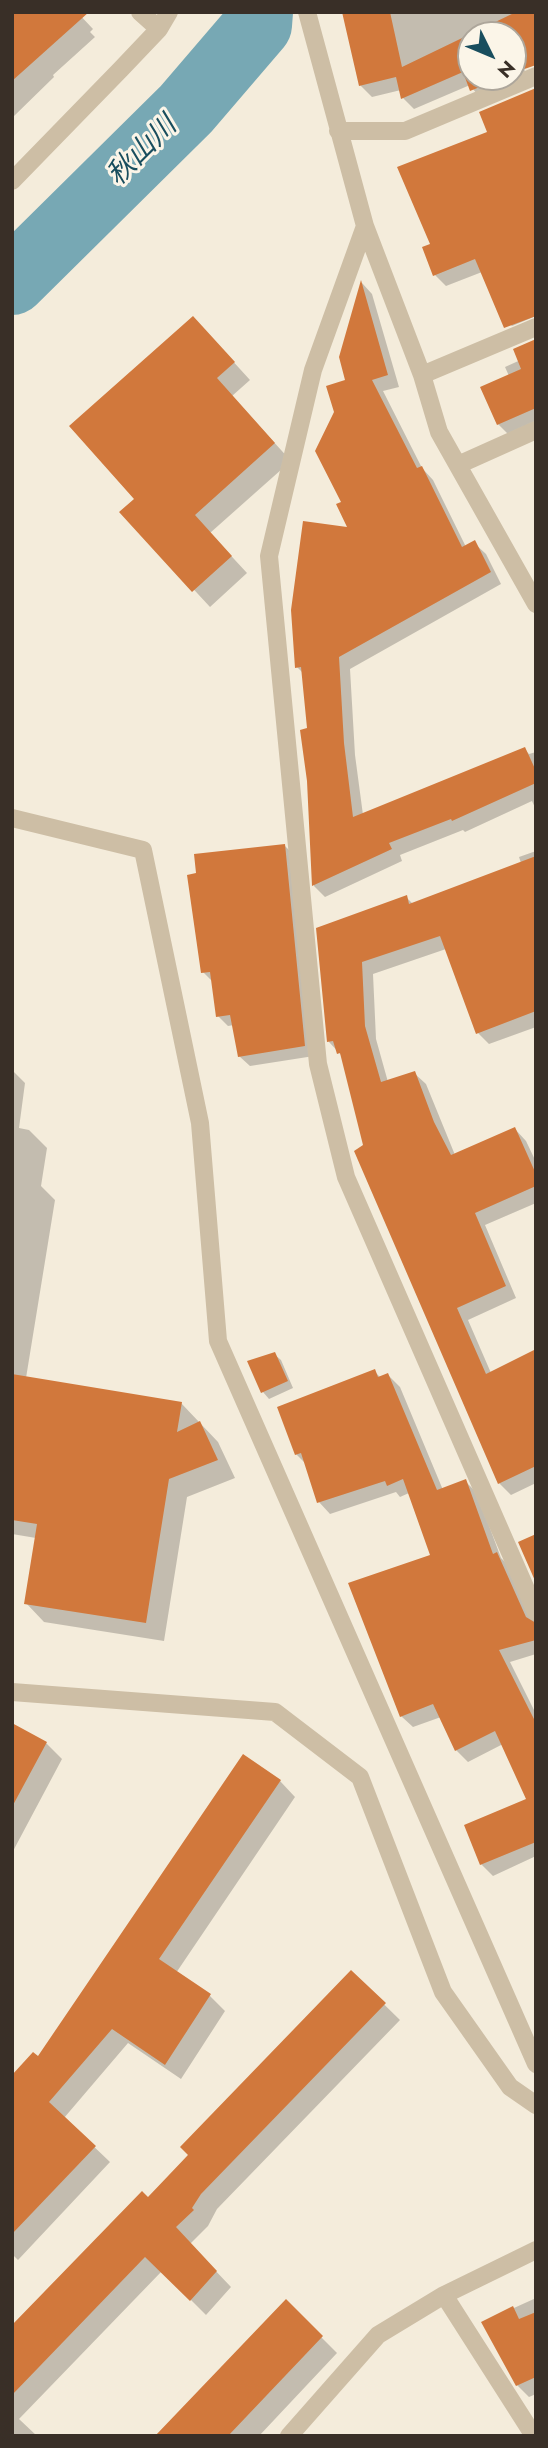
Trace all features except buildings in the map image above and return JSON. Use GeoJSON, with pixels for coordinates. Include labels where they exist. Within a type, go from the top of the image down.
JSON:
{"type":"FeatureCollection","features":[{"type":"Feature","properties":{"kind":"street"},"geometry":{"type":"LineString","coordinates":[[139,12],[159,29]]}},
{"type":"Feature","properties":{"kind":"street"},"geometry":{"type":"LineString","coordinates":[[12,181],[159,29],[169,12]]}},
{"type":"Feature","properties":{"kind":"street"},"geometry":{"type":"LineString","coordinates":[[307,12],[365,226],[422,375],[439,432],[536,604]]}},
{"type":"Feature","properties":{"kind":"street"},"geometry":{"type":"LineString","coordinates":[[338,131],[405,131],[536,76]]}},
{"type":"Feature","properties":{"kind":"street"},"geometry":{"type":"LineString","coordinates":[[12,169],[33,160]]}},
{"type":"Feature","properties":{"kind":"street"},"geometry":{"type":"LineString","coordinates":[[365,226],[313,370],[269,556],[317,1064],[346,1177],[536,1612]]}},
{"type":"Feature","properties":{"kind":"street"},"geometry":{"type":"LineString","coordinates":[[422,375],[536,327]]}},
{"type":"Feature","properties":{"kind":"street"},"geometry":{"type":"LineString","coordinates":[[458,465],[536,430]]}},
{"type":"Feature","properties":{"kind":"street"},"geometry":{"type":"LineString","coordinates":[[12,818],[143,850],[200,1124],[219,1341],[536,2064]]}},
{"type":"Feature","properties":{"kind":"street"},"geometry":{"type":"LineString","coordinates":[[12,1692],[275,1712],[360,1777],[443,1992],[510,2087],[536,2105]]}},
{"type":"Feature","properties":{"kind":"street"},"geometry":{"type":"LineString","coordinates":[[289,2436],[377,2335],[444,2295],[536,2250]]}},
{"type":"Feature","properties":{"kind":"street"},"geometry":{"type":"LineString","coordinates":[[444,2295],[534,2436]]}},
{"type":"Feature","properties":{"kind":"waterway","name":"秋山川"},"geometry":{"type":"LineString","coordinates":[[12,281],[186,109],[258,25],[259,12]]}}]}
